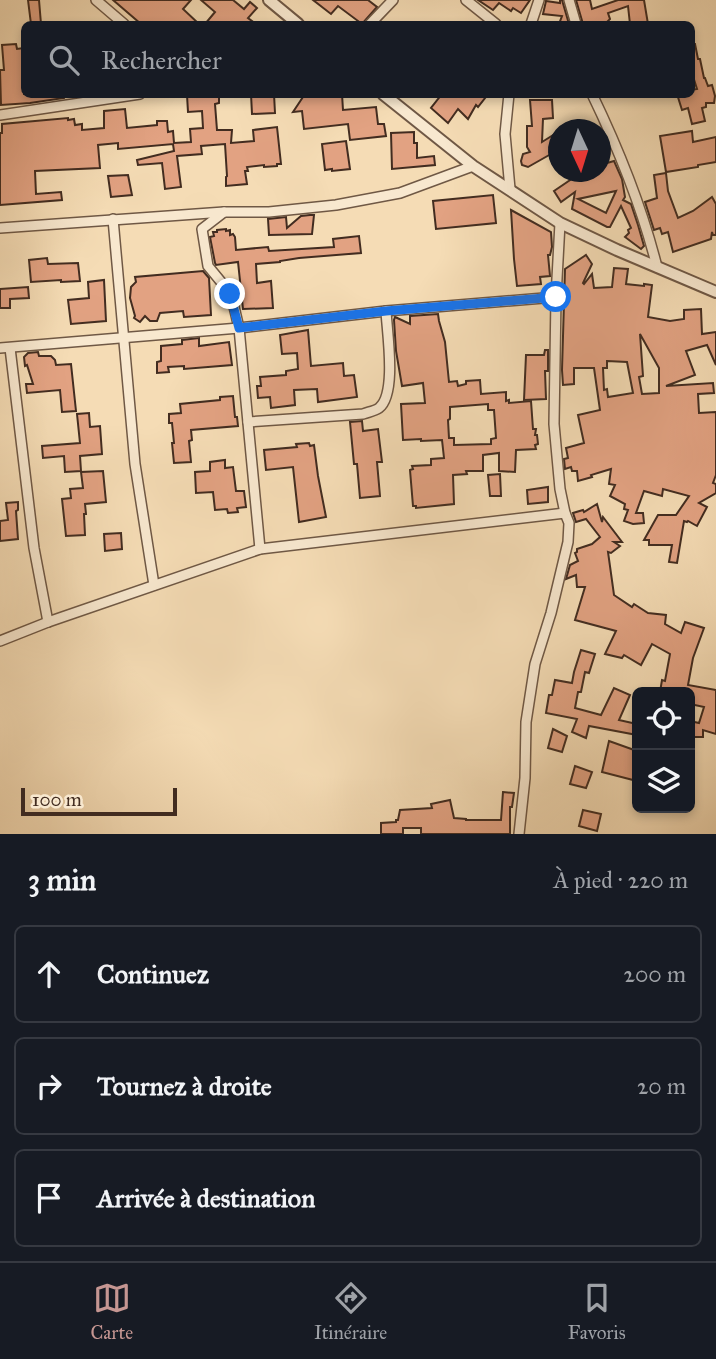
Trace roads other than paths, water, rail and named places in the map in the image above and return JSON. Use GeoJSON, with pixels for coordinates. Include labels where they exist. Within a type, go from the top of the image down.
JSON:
{"type":"FeatureCollection","features":[{"type":"Feature","properties":{"kind":"street"},"geometry":{"type":"LineString","coordinates":[[95,0],[120,21]]}},
{"type":"Feature","properties":{"kind":"street"},"geometry":{"type":"LineString","coordinates":[[269,0],[294,21]]}},
{"type":"Feature","properties":{"kind":"street"},"geometry":{"type":"LineString","coordinates":[[373,21],[393,0]]}},
{"type":"Feature","properties":{"kind":"street"},"geometry":{"type":"LineString","coordinates":[[466,0],[491,21]]}},
{"type":"Feature","properties":{"kind":"street"},"geometry":{"type":"LineString","coordinates":[[532,21],[539,0]]}},
{"type":"Feature","properties":{"kind":"street"},"geometry":{"type":"LineString","coordinates":[[569,0],[575,21]]}},
{"type":"Feature","properties":{"kind":"street"},"geometry":{"type":"LineString","coordinates":[[0,115],[113,98]]}},
{"type":"Feature","properties":{"kind":"street"},"geometry":{"type":"LineString","coordinates":[[388,98],[473,166],[560,223],[716,292]]}},
{"type":"Feature","properties":{"kind":"street"},"geometry":{"type":"LineString","coordinates":[[509,98],[505,134],[510,190]]}},
{"type":"Feature","properties":{"kind":"street"},"geometry":{"type":"LineString","coordinates":[[594,98],[615,141],[649,234],[657,267]]}},
{"type":"Feature","properties":{"kind":"street"},"geometry":{"type":"LineString","coordinates":[[0,228],[224,212],[270,212],[336,205],[400,193],[473,166]]}},
{"type":"Feature","properties":{"kind":"street"},"geometry":{"type":"LineString","coordinates":[[224,212],[202,229],[208,266],[230,294],[239,328],[260,549]]}},
{"type":"Feature","properties":{"kind":"street"},"geometry":{"type":"LineString","coordinates":[[113,219],[135,464],[154,585]]}},
{"type":"Feature","properties":{"kind":"street"},"geometry":{"type":"LineString","coordinates":[[519,834],[525,778],[526,722],[535,664],[554,602],[568,542],[569,523],[560,489],[554,424],[560,223]]}},
{"type":"Feature","properties":{"kind":"street"},"geometry":{"type":"LineString","coordinates":[[48,622],[34,548],[5,348],[556,297]]}},
{"type":"Feature","properties":{"kind":"street"},"geometry":{"type":"LineString","coordinates":[[248,422],[363,414],[379,408],[387,397],[390,383],[386,311]]}},
{"type":"Feature","properties":{"kind":"street"},"geometry":{"type":"LineString","coordinates":[[0,641],[260,549],[565,513]]}}]}
